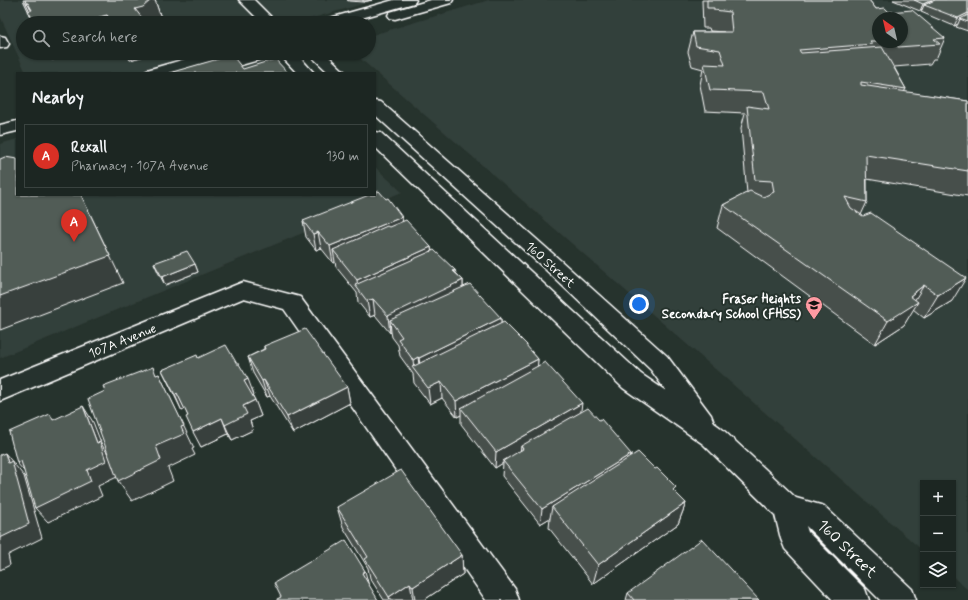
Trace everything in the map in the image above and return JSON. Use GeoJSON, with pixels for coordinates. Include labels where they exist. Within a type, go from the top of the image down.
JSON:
{"type":"FeatureCollection","features":[{"type":"Feature","properties":{"kind":"street"},"geometry":{"type":"LineString","coordinates":[[246,0],[263,16]]}},
{"type":"Feature","properties":{"kind":"street"},"geometry":{"type":"LineString","coordinates":[[353,16],[409,0]]}},
{"type":"Feature","properties":{"kind":"street"},"geometry":{"type":"LineString","coordinates":[[376,21],[446,0]]}},
{"type":"Feature","properties":{"kind":"street"},"geometry":{"type":"LineString","coordinates":[[0,40],[2,44],[0,44]]}},
{"type":"Feature","properties":{"kind":"street"},"geometry":{"type":"LineString","coordinates":[[156,72],[198,60]]}},
{"type":"Feature","properties":{"kind":"street"},"geometry":{"type":"LineString","coordinates":[[200,72],[242,60]]}},
{"type":"Feature","properties":{"kind":"street"},"geometry":{"type":"LineString","coordinates":[[292,60],[305,72]]}},
{"type":"Feature","properties":{"kind":"street"},"geometry":{"type":"LineString","coordinates":[[324,60],[337,72]]}},
{"type":"Feature","properties":{"kind":"street","name":"160 Street"},"geometry":{"type":"LineString","coordinates":[[376,107],[553,265],[659,363],[712,436]]}},
{"type":"Feature","properties":{"kind":"street"},"geometry":{"type":"LineString","coordinates":[[0,117],[16,112]]}},
{"type":"Feature","properties":{"kind":"street"},"geometry":{"type":"LineString","coordinates":[[0,130],[16,126]]}},
{"type":"Feature","properties":{"kind":"street","name":"160 Street"},"geometry":{"type":"LineString","coordinates":[[376,138],[632,380],[712,436],[788,508],[814,515],[901,600]]}},
{"type":"Feature","properties":{"kind":"street"},"geometry":{"type":"LineString","coordinates":[[407,166],[433,173],[505,240],[553,265]]}},
{"type":"Feature","properties":{"kind":"street","name":"107A Avenue"},"geometry":{"type":"LineString","coordinates":[[0,391],[243,290],[292,303],[504,600]]}},
{"type":"Feature","properties":{"kind":"street"},"geometry":{"type":"LineString","coordinates":[[788,508],[795,539],[854,600]]}},
{"type":"Feature","properties":{"kind":"shaded area"},"geometry":{"type":"Polygon","coordinates":[[[0,0],[377,0],[320,16],[16,16],[16,51],[0,16],[0,0]]]}},
{"type":"Feature","properties":{"kind":"shaded area","name":"Fraser Heights Secondary School (FHSS)"},"geometry":{"type":"Polygon","coordinates":[[[489,0],[968,0],[968,590],[956,580],[956,480],[920,480],[920,548],[362,60],[376,60],[376,34],[489,0]]]}},
{"type":"Feature","properties":{"kind":"shaded area"},"geometry":{"type":"Polygon","coordinates":[[[20,60],[261,60],[274,72],[26,72],[20,60]]]}},
{"type":"Feature","properties":{"kind":"shaded area"},"geometry":{"type":"Polygon","coordinates":[[[16,139],[16,196],[376,196],[376,168],[402,192],[0,358],[0,144],[16,139]]]}},
{"type":"Feature","properties":{"kind":"building"},"geometry":{"type":"Polygon","coordinates":[[[25,0],[151,0],[143,7],[135,9],[140,16],[31,16],[28,11],[32,10],[28,3],[26,3],[25,0]]]}},
{"type":"Feature","properties":{"kind":"building"},"geometry":{"type":"Polygon","coordinates":[[[707,0],[869,0],[876,9],[885,8],[889,12],[872,12],[872,41],[870,41],[872,44],[799,50],[801,53],[883,48],[906,89],[861,82],[861,85],[968,101],[968,171],[866,155],[867,202],[845,197],[851,208],[863,216],[871,213],[966,278],[938,295],[924,285],[910,296],[918,302],[888,321],[723,205],[750,191],[763,197],[774,192],[772,181],[755,180],[747,106],[769,109],[764,92],[710,90],[704,64],[725,65],[720,50],[696,46],[693,32],[732,32],[730,12],[707,8],[707,0]]]}},
{"type":"Feature","properties":{"kind":"building"},"geometry":{"type":"Polygon","coordinates":[[[914,0],[932,0],[923,4],[914,0]]]}},
{"type":"Feature","properties":{"kind":"building"},"geometry":{"type":"Polygon","coordinates":[[[935,0],[968,0],[968,13],[958,18],[924,5],[935,0]]]}},
{"type":"Feature","properties":{"kind":"building"},"geometry":{"type":"Polygon","coordinates":[[[912,10],[945,38],[934,39],[940,44],[908,46],[908,12],[889,12],[912,10]]]}},
{"type":"Feature","properties":{"kind":"building"},"geometry":{"type":"Polygon","coordinates":[[[968,15],[968,22],[960,19],[968,15]]]}},
{"type":"Feature","properties":{"kind":"building"},"geometry":{"type":"Polygon","coordinates":[[[214,60],[236,60],[243,69],[276,60],[287,72],[172,72],[214,60]]]}},
{"type":"Feature","properties":{"kind":"building"},"geometry":{"type":"Polygon","coordinates":[[[5,157],[16,159],[16,196],[81,196],[110,256],[0,296],[0,159],[5,157]]]}},
{"type":"Feature","properties":{"kind":"building"},"geometry":{"type":"Polygon","coordinates":[[[379,191],[386,199],[388,198],[402,217],[330,246],[318,232],[313,234],[303,221],[366,196],[376,196],[376,192],[379,191]]]}},
{"type":"Feature","properties":{"kind":"building"},"geometry":{"type":"Polygon","coordinates":[[[406,220],[431,247],[357,280],[333,250],[387,226],[389,227],[406,220]]]}},
{"type":"Feature","properties":{"kind":"building"},"geometry":{"type":"Polygon","coordinates":[[[434,250],[463,280],[388,316],[373,299],[367,301],[355,285],[434,250]]]}},
{"type":"Feature","properties":{"kind":"building"},"geometry":{"type":"Polygon","coordinates":[[[187,251],[195,264],[162,277],[154,263],[187,251]]]}},
{"type":"Feature","properties":{"kind":"building"},"geometry":{"type":"Polygon","coordinates":[[[470,284],[501,318],[413,360],[398,339],[402,337],[390,320],[470,284]]]}},
{"type":"Feature","properties":{"kind":"building"},"geometry":{"type":"Polygon","coordinates":[[[504,322],[527,345],[538,359],[456,401],[441,382],[428,388],[412,367],[504,322]]]}},
{"type":"Feature","properties":{"kind":"building"},"geometry":{"type":"Polygon","coordinates":[[[305,329],[347,387],[287,417],[264,380],[262,381],[248,357],[265,349],[264,346],[305,329]]]}},
{"type":"Feature","properties":{"kind":"building"},"geometry":{"type":"Polygon","coordinates":[[[226,345],[248,379],[244,381],[255,400],[243,406],[247,414],[225,425],[222,418],[193,432],[186,417],[188,416],[177,393],[175,395],[162,370],[197,355],[198,358],[226,345]]]}},
{"type":"Feature","properties":{"kind":"building"},"geometry":{"type":"Polygon","coordinates":[[[545,362],[582,403],[496,452],[461,408],[545,362]]]}},
{"type":"Feature","properties":{"kind":"building"},"geometry":{"type":"Polygon","coordinates":[[[153,367],[156,375],[159,374],[184,426],[181,427],[184,434],[156,446],[161,460],[118,481],[88,399],[105,391],[103,386],[153,367]]]}},
{"type":"Feature","properties":{"kind":"building"},"geometry":{"type":"Polygon","coordinates":[[[83,406],[97,443],[100,442],[106,461],[87,470],[91,481],[35,508],[21,461],[17,463],[9,432],[50,414],[53,420],[83,406]]]}},
{"type":"Feature","properties":{"kind":"building"},"geometry":{"type":"Polygon","coordinates":[[[588,408],[599,420],[601,419],[631,454],[542,509],[503,461],[523,449],[521,446],[588,408]]]}},
{"type":"Feature","properties":{"kind":"building"},"geometry":{"type":"Polygon","coordinates":[[[638,452],[676,487],[673,490],[686,503],[598,565],[552,507],[638,452]]]}},
{"type":"Feature","properties":{"kind":"building"},"geometry":{"type":"Polygon","coordinates":[[[5,453],[8,463],[12,461],[29,524],[0,538],[0,455],[5,453]]]}},
{"type":"Feature","properties":{"kind":"building"},"geometry":{"type":"Polygon","coordinates":[[[401,470],[462,555],[413,587],[410,583],[389,597],[365,559],[368,557],[337,507],[401,470]]]}},
{"type":"Feature","properties":{"kind":"building"},"geometry":{"type":"Polygon","coordinates":[[[702,539],[759,600],[634,600],[628,593],[702,539]]]}},
{"type":"Feature","properties":{"kind":"building"},"geometry":{"type":"Polygon","coordinates":[[[346,540],[365,571],[362,573],[378,600],[277,600],[281,597],[274,583],[346,540]]]}},
{"type":"Feature","properties":{"kind":"place","name":"Rexall"},"geometry":{"type":"Point","coordinates":[74,242]}},
{"type":"Feature","properties":{"kind":"place","name":"Fraser Heights Secondary School (FHSS)"},"geometry":{"type":"Point","coordinates":[814,320]}}]}
